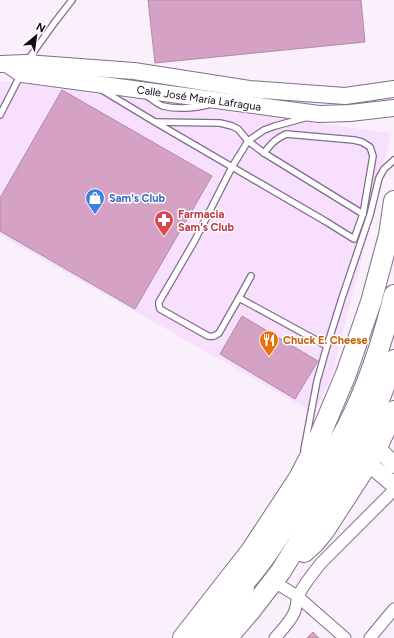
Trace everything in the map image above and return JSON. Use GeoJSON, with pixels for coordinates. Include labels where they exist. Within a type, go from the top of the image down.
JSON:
{"type":"FeatureCollection","features":[{"type":"Feature","properties":{"kind":"highway"},"geometry":{"type":"LineString","coordinates":[[182,638],[252,551],[299,478],[316,445],[346,374],[371,302],[388,235],[394,201]]}},
{"type":"Feature","properties":{"kind":"highway"},"geometry":{"type":"LineString","coordinates":[[356,457],[346,428],[370,372],[380,344],[394,295]]}},
{"type":"Feature","properties":{"kind":"highway"},"geometry":{"type":"LineString","coordinates":[[204,638],[227,612],[313,485],[356,457],[394,360]]}},
{"type":"Feature","properties":{"kind":"highway"},"geometry":{"type":"LineString","coordinates":[[227,638],[277,576],[356,457],[394,410]]}},
{"type":"Feature","properties":{"kind":"highway"},"geometry":{"type":"LineString","coordinates":[[193,638],[254,572]]}},
{"type":"Feature","properties":{"kind":"main road","name":"Calle José María Lafragua"},"geometry":{"type":"LineString","coordinates":[[4,64],[90,83],[319,114],[350,114],[394,108]]}},
{"type":"Feature","properties":{"kind":"main road","name":"Calle José María Lafragua"},"geometry":{"type":"LineString","coordinates":[[24,68],[134,71],[249,89],[345,96],[394,89]]}},
{"type":"Feature","properties":{"kind":"main road"},"geometry":{"type":"LineString","coordinates":[[249,89],[272,98],[287,110]]}},
{"type":"Feature","properties":{"kind":"main road"},"geometry":{"type":"LineString","coordinates":[[356,457],[394,465]]}},
{"type":"Feature","properties":{"kind":"main road"},"geometry":{"type":"LineString","coordinates":[[356,457],[394,484]]}},
{"type":"Feature","properties":{"kind":"street"},"geometry":{"type":"LineString","coordinates":[[275,638],[295,612],[298,596],[321,563],[394,490]]}},
{"type":"Feature","properties":{"kind":"street"},"geometry":{"type":"LineString","coordinates":[[277,576],[345,638]]}},
{"type":"Feature","properties":{"kind":"street"},"geometry":{"type":"LineString","coordinates":[[370,638],[394,609]]}},
{"type":"Feature","properties":{"kind":"lane"},"geometry":{"type":"LineString","coordinates":[[0,115],[24,68],[55,22],[72,0]]}},
{"type":"Feature","properties":{"kind":"lane"},"geometry":{"type":"LineString","coordinates":[[90,83],[295,203],[354,239],[360,245]]}},
{"type":"Feature","properties":{"kind":"lane"},"geometry":{"type":"LineString","coordinates":[[251,276],[219,333],[215,336],[208,336],[160,309],[159,302],[194,242],[232,167],[248,141],[264,130],[319,114]]}},
{"type":"Feature","properties":{"kind":"lane"},"geometry":{"type":"LineString","coordinates":[[155,122],[220,123],[232,126],[238,129],[248,141],[264,153],[363,214]]}},
{"type":"Feature","properties":{"kind":"lane"},"geometry":{"type":"LineString","coordinates":[[264,153],[272,142],[278,137],[286,134],[354,140],[362,142],[370,147],[373,156],[363,214],[354,239]]}},
{"type":"Feature","properties":{"kind":"lane"},"geometry":{"type":"LineString","coordinates":[[299,478],[318,381],[327,346],[370,215],[379,178],[384,170],[394,160]]}},
{"type":"Feature","properties":{"kind":"lane"},"geometry":{"type":"LineString","coordinates":[[239,298],[327,346]]}},
{"type":"Feature","properties":{"kind":"shaded area"},"geometry":{"type":"Polygon","coordinates":[[[0,81],[391,133],[362,258],[331,378],[314,413],[0,235],[0,81]]]}},
{"type":"Feature","properties":{"kind":"building"},"geometry":{"type":"Polygon","coordinates":[[[148,0],[361,0],[365,42],[155,63],[148,0]]]}},
{"type":"Feature","properties":{"kind":"building","name":"Sam's Club"},"geometry":{"type":"Polygon","coordinates":[[[62,90],[212,176],[135,309],[0,231],[0,198],[62,90]]]}},
{"type":"Feature","properties":{"kind":"building","name":"Chuck E. Cheese"},"geometry":{"type":"Polygon","coordinates":[[[242,316],[318,361],[295,399],[220,354],[242,316]]]}},
{"type":"Feature","properties":{"kind":"building"},"geometry":{"type":"Polygon","coordinates":[[[313,632],[319,638],[307,638],[313,632]]]}},
{"type":"Feature","properties":{"kind":"place","name":"Sam's Club"},"geometry":{"type":"Point","coordinates":[95,215]}},
{"type":"Feature","properties":{"kind":"place","name":"Farmacia Sam's Club"},"geometry":{"type":"Point","coordinates":[164,237]}},
{"type":"Feature","properties":{"kind":"place","name":"Chuck E. Cheese"},"geometry":{"type":"Point","coordinates":[269,357]}}]}
